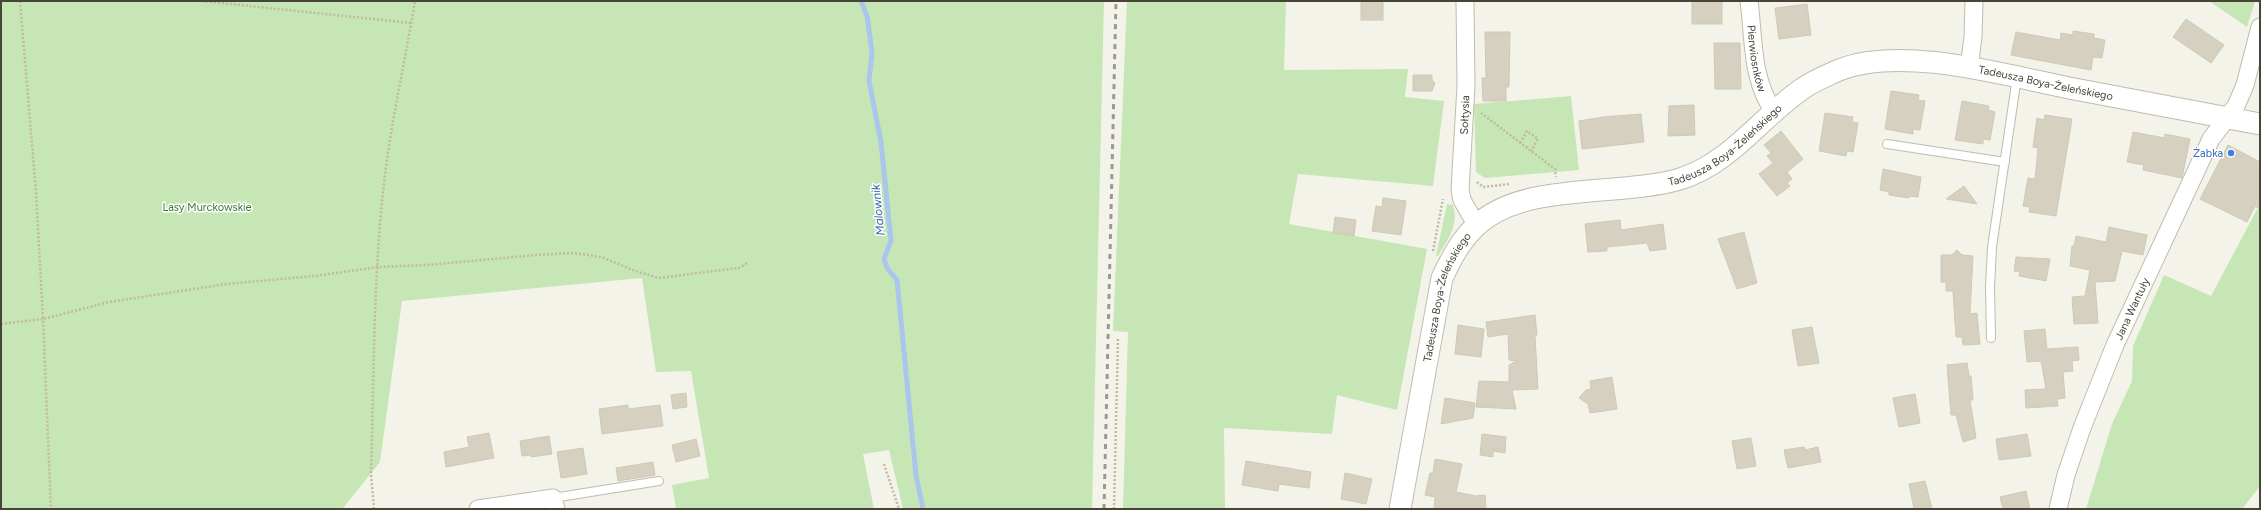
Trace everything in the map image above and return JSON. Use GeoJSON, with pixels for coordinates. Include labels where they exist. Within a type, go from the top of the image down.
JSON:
{"type":"FeatureCollection","features":[{"type":"Feature","properties":{"kind":"street","name":"Sołtysia"},"geometry":{"type":"LineString","coordinates":[[1465,1],[1466,102],[1460,190],[1462,200],[1477,226]]}},
{"type":"Feature","properties":{"kind":"street","name":"Pierwiosnków"},"geometry":{"type":"LineString","coordinates":[[1749,1],[1758,78],[1762,92],[1775,113]]}},
{"type":"Feature","properties":{"kind":"street"},"geometry":{"type":"LineString","coordinates":[[1969,68],[1973,36],[1974,1]]}},
{"type":"Feature","properties":{"kind":"street","name":"Jana Wantuły"},"geometry":{"type":"LineString","coordinates":[[2058,509],[2066,475],[2082,428],[2115,345],[2211,139],[2236,106],[2245,85],[2260,27]]}},
{"type":"Feature","properties":{"kind":"street","name":"Tadeusza Boya-Żeleńskiego"},"geometry":{"type":"LineString","coordinates":[[1400,509],[1442,278],[1453,255],[1477,226],[1498,211],[1528,200],[1631,188],[1680,178],[1697,172],[1731,151],[1804,88],[1824,77],[1858,64],[1894,59],[1969,68],[2260,124]]}},
{"type":"Feature","properties":{"kind":"street"},"geometry":{"type":"LineString","coordinates":[[478,509],[555,503]]}},
{"type":"Feature","properties":{"kind":"lane"},"geometry":{"type":"LineString","coordinates":[[1991,338],[1990,287],[1992,247],[2017,78]]}},
{"type":"Feature","properties":{"kind":"lane"},"geometry":{"type":"LineString","coordinates":[[1887,144],[2005,162]]}},
{"type":"Feature","properties":{"kind":"lane"},"geometry":{"type":"LineString","coordinates":[[555,503],[659,481]]}},
{"type":"Feature","properties":{"kind":"path"},"geometry":{"type":"LineString","coordinates":[[20,1],[36,192],[51,509]]}},
{"type":"Feature","properties":{"kind":"path"},"geometry":{"type":"LineString","coordinates":[[202,1],[411,23]]}},
{"type":"Feature","properties":{"kind":"path"},"geometry":{"type":"LineString","coordinates":[[374,509],[371,474],[378,267],[384,183],[399,87],[415,1]]}},
{"type":"Feature","properties":{"kind":"path"},"geometry":{"type":"LineString","coordinates":[[1466,102],[1555,169]]}},
{"type":"Feature","properties":{"kind":"path"},"geometry":{"type":"LineString","coordinates":[[1520,143],[1527,132],[1538,139],[1531,151]]}},
{"type":"Feature","properties":{"kind":"path"},"geometry":{"type":"LineString","coordinates":[[1550,180],[1564,179]]}},
{"type":"Feature","properties":{"kind":"path"},"geometry":{"type":"LineString","coordinates":[[1476,181],[1483,187],[1518,184]]}},
{"type":"Feature","properties":{"kind":"path"},"geometry":{"type":"LineString","coordinates":[[1,324],[43,319],[109,302],[210,286],[315,276],[378,267],[571,253],[604,258],[635,271],[658,278],[739,268],[747,264]]}},
{"type":"Feature","properties":{"kind":"path"},"geometry":{"type":"LineString","coordinates":[[1114,509],[1118,338]]}},
{"type":"Feature","properties":{"kind":"path"},"geometry":{"type":"LineString","coordinates":[[884,464],[899,509]]}},
{"type":"Feature","properties":{"kind":"green space","name":"Lasy Murckowskie"},"geometry":{"type":"Polygon","coordinates":[[[1,1],[1104,1],[1092,509],[903,509],[889,450],[863,454],[874,509],[676,509],[672,485],[709,478],[691,371],[656,372],[642,278],[402,301],[380,462],[343,508],[1,509],[1,1]]]}},
{"type":"Feature","properties":{"kind":"green space"},"geometry":{"type":"Polygon","coordinates":[[[1127,1],[1286,1],[1284,70],[1408,69],[1405,97],[1444,101],[1433,186],[1298,174],[1289,224],[1427,249],[1397,410],[1337,395],[1332,434],[1224,428],[1225,509],[1123,509],[1128,332],[1113,331],[1127,1]]]}},
{"type":"Feature","properties":{"kind":"green space"},"geometry":{"type":"Polygon","coordinates":[[[2209,1],[2255,1],[2247,27],[2209,1]]]}},
{"type":"Feature","properties":{"kind":"green space"},"geometry":{"type":"Polygon","coordinates":[[[1571,96],[1579,170],[1485,178],[1476,172],[1474,104],[1571,96]]]}},
{"type":"Feature","properties":{"kind":"green space"},"geometry":{"type":"Polygon","coordinates":[[[1447,204],[1453,205],[1455,219],[1454,226],[1438,256],[1436,256],[1447,204]]]}},
{"type":"Feature","properties":{"kind":"green space"},"geometry":{"type":"Polygon","coordinates":[[[2260,204],[2260,486],[2242,509],[2086,509],[2112,424],[2132,381],[2133,346],[2164,275],[2211,296],[2260,204]]]}},
{"type":"Feature","properties":{"kind":"building"},"geometry":{"type":"Polygon","coordinates":[[[1361,1],[1383,1],[1383,20],[1361,20],[1361,1]]]}},
{"type":"Feature","properties":{"kind":"building"},"geometry":{"type":"Polygon","coordinates":[[[1692,1],[1722,1],[1722,24],[1692,24],[1692,1]]]}},
{"type":"Feature","properties":{"kind":"building"},"geometry":{"type":"Polygon","coordinates":[[[1807,4],[1811,35],[1779,39],[1775,8],[1807,4]]]}},
{"type":"Feature","properties":{"kind":"building"},"geometry":{"type":"Polygon","coordinates":[[[2186,19],[2224,45],[2211,63],[2173,37],[2186,19]]]}},
{"type":"Feature","properties":{"kind":"building"},"geometry":{"type":"Polygon","coordinates":[[[2073,31],[2094,34],[2094,38],[2105,40],[2102,58],[2093,57],[2091,70],[2011,55],[2016,32],[2060,40],[2061,33],[2073,35],[2073,31]]]}},
{"type":"Feature","properties":{"kind":"building"},"geometry":{"type":"Polygon","coordinates":[[[1485,32],[1510,32],[1509,87],[1506,87],[1506,101],[1483,101],[1482,78],[1486,78],[1485,32]]]}},
{"type":"Feature","properties":{"kind":"building"},"geometry":{"type":"Polygon","coordinates":[[[1714,43],[1740,43],[1741,89],[1715,89],[1714,43]]]}},
{"type":"Feature","properties":{"kind":"building"},"geometry":{"type":"Polygon","coordinates":[[[1413,75],[1432,75],[1432,80],[1435,83],[1432,91],[1413,91],[1413,75]]]}},
{"type":"Feature","properties":{"kind":"building"},"geometry":{"type":"Polygon","coordinates":[[[1891,91],[1919,95],[1918,100],[1925,101],[1920,130],[1913,129],[1913,134],[1885,129],[1891,91]]]}},
{"type":"Feature","properties":{"kind":"building"},"geometry":{"type":"Polygon","coordinates":[[[1962,101],[1989,106],[1988,110],[1995,112],[1990,140],[1983,139],[1983,144],[1955,140],[1962,101]]]}},
{"type":"Feature","properties":{"kind":"building"},"geometry":{"type":"Polygon","coordinates":[[[1694,105],[1695,135],[1668,136],[1669,106],[1694,105]]]}},
{"type":"Feature","properties":{"kind":"building"},"geometry":{"type":"Polygon","coordinates":[[[1825,113],[1853,117],[1852,122],[1858,123],[1853,152],[1847,151],[1846,156],[1819,151],[1825,113]]]}},
{"type":"Feature","properties":{"kind":"building"},"geometry":{"type":"Polygon","coordinates":[[[1641,114],[1644,142],[1582,149],[1579,121],[1603,117],[1641,114]]]}},
{"type":"Feature","properties":{"kind":"building"},"geometry":{"type":"Polygon","coordinates":[[[2045,115],[2072,119],[2056,216],[2029,212],[2030,207],[2023,206],[2028,178],[2035,179],[2038,148],[2033,147],[2037,118],[2044,120],[2045,115]]]}},
{"type":"Feature","properties":{"kind":"building"},"geometry":{"type":"Polygon","coordinates":[[[1781,131],[1803,159],[1787,172],[1792,179],[1787,183],[1790,186],[1777,196],[1759,174],[1773,163],[1767,156],[1771,153],[1764,145],[1781,131]]]}},
{"type":"Feature","properties":{"kind":"building"},"geometry":{"type":"Polygon","coordinates":[[[2133,132],[2165,138],[2165,134],[2190,139],[2182,178],[2143,170],[2144,165],[2127,162],[2133,132]]]}},
{"type":"Feature","properties":{"kind":"building"},"geometry":{"type":"Polygon","coordinates":[[[2228,145],[2260,162],[2260,209],[2255,206],[2247,222],[2200,199],[2228,145]]]}},
{"type":"Feature","properties":{"kind":"building"},"geometry":{"type":"Polygon","coordinates":[[[1883,169],[1921,177],[1918,197],[1909,196],[1909,198],[1889,195],[1889,192],[1880,190],[1883,169]]]}},
{"type":"Feature","properties":{"kind":"building"},"geometry":{"type":"Polygon","coordinates":[[[1964,186],[1977,204],[1946,199],[1964,186]]]}},
{"type":"Feature","properties":{"kind":"building"},"geometry":{"type":"Polygon","coordinates":[[[1383,198],[1406,201],[1401,235],[1372,231],[1376,206],[1382,207],[1383,198]]]}},
{"type":"Feature","properties":{"kind":"building"},"geometry":{"type":"Polygon","coordinates":[[[1335,217],[1356,220],[1354,236],[1333,233],[1335,217]]]}},
{"type":"Feature","properties":{"kind":"building"},"geometry":{"type":"Polygon","coordinates":[[[1620,220],[1621,230],[1663,224],[1666,249],[1650,251],[1647,243],[1607,247],[1607,251],[1588,252],[1585,224],[1620,220]]]}},
{"type":"Feature","properties":{"kind":"building"},"geometry":{"type":"Polygon","coordinates":[[[2109,227],[2147,235],[2143,255],[2122,251],[2115,281],[2095,282],[2098,323],[2074,324],[2072,297],[2085,296],[2090,270],[2070,266],[2072,246],[2074,246],[2076,236],[2106,242],[2109,227]]]}},
{"type":"Feature","properties":{"kind":"building"},"geometry":{"type":"Polygon","coordinates":[[[1744,232],[1757,283],[1737,289],[1718,239],[1744,232]]]}},
{"type":"Feature","properties":{"kind":"building"},"geometry":{"type":"Polygon","coordinates":[[[1957,250],[1962,255],[1973,256],[1970,314],[1977,313],[1980,344],[1963,345],[1962,337],[1956,337],[1953,291],[1946,291],[1946,282],[1941,282],[1941,255],[1952,255],[1957,250]]]}},
{"type":"Feature","properties":{"kind":"building"},"geometry":{"type":"Polygon","coordinates":[[[2016,257],[2050,259],[2046,281],[2019,276],[2020,272],[2014,271],[2016,257]]]}},
{"type":"Feature","properties":{"kind":"building"},"geometry":{"type":"Polygon","coordinates":[[[1535,315],[1538,389],[1512,390],[1516,409],[1476,407],[1479,381],[1509,382],[1509,365],[1516,361],[1509,360],[1508,334],[1488,337],[1486,322],[1535,315]]]}},
{"type":"Feature","properties":{"kind":"building"},"geometry":{"type":"Polygon","coordinates":[[[1458,325],[1484,329],[1481,357],[1455,354],[1458,325]]]}},
{"type":"Feature","properties":{"kind":"building"},"geometry":{"type":"Polygon","coordinates":[[[1812,327],[1819,363],[1798,366],[1792,330],[1812,327]]]}},
{"type":"Feature","properties":{"kind":"building"},"geometry":{"type":"Polygon","coordinates":[[[2045,329],[2047,349],[2078,347],[2079,360],[2072,361],[2073,371],[2063,372],[2065,398],[2057,399],[2058,406],[2026,408],[2025,390],[2046,389],[2041,361],[2027,362],[2024,331],[2045,329]]]}},
{"type":"Feature","properties":{"kind":"building"},"geometry":{"type":"Polygon","coordinates":[[[1967,363],[1969,376],[1971,376],[1973,400],[1970,400],[1976,438],[1963,442],[1956,415],[1951,415],[1947,365],[1967,363]]]}},
{"type":"Feature","properties":{"kind":"building"},"geometry":{"type":"Polygon","coordinates":[[[1612,377],[1617,409],[1590,413],[1588,404],[1579,398],[1586,390],[1591,389],[1590,381],[1612,377]]]}},
{"type":"Feature","properties":{"kind":"building"},"geometry":{"type":"Polygon","coordinates":[[[686,393],[687,407],[673,409],[671,395],[686,393]]]}},
{"type":"Feature","properties":{"kind":"building"},"geometry":{"type":"Polygon","coordinates":[[[1915,394],[1920,423],[1899,427],[1893,398],[1915,394]]]}},
{"type":"Feature","properties":{"kind":"building"},"geometry":{"type":"Polygon","coordinates":[[[1445,398],[1475,403],[1473,418],[1441,424],[1445,398]]]}},
{"type":"Feature","properties":{"kind":"building"},"geometry":{"type":"Polygon","coordinates":[[[628,405],[628,409],[660,405],[663,426],[602,434],[599,409],[628,405]]]}},
{"type":"Feature","properties":{"kind":"building"},"geometry":{"type":"Polygon","coordinates":[[[489,433],[494,458],[446,467],[444,452],[469,447],[467,437],[489,433]]]}},
{"type":"Feature","properties":{"kind":"building"},"geometry":{"type":"Polygon","coordinates":[[[1482,434],[1506,437],[1505,453],[1493,451],[1493,457],[1480,455],[1482,434]]]}},
{"type":"Feature","properties":{"kind":"building"},"geometry":{"type":"Polygon","coordinates":[[[2027,434],[2031,456],[1999,460],[1996,439],[2027,434]]]}},
{"type":"Feature","properties":{"kind":"building"},"geometry":{"type":"Polygon","coordinates":[[[549,436],[552,454],[531,457],[530,455],[522,456],[520,441],[549,436]]]}},
{"type":"Feature","properties":{"kind":"building"},"geometry":{"type":"Polygon","coordinates":[[[1751,438],[1756,466],[1737,469],[1732,441],[1751,438]]]}},
{"type":"Feature","properties":{"kind":"building"},"geometry":{"type":"Polygon","coordinates":[[[696,439],[700,456],[676,462],[672,445],[696,439]]]}},
{"type":"Feature","properties":{"kind":"building"},"geometry":{"type":"Polygon","coordinates":[[[1804,447],[1805,450],[1818,447],[1821,462],[1788,468],[1784,450],[1804,447]]]}},
{"type":"Feature","properties":{"kind":"building"},"geometry":{"type":"Polygon","coordinates":[[[583,448],[587,474],[561,478],[557,452],[583,448]]]}},
{"type":"Feature","properties":{"kind":"building"},"geometry":{"type":"Polygon","coordinates":[[[1435,459],[1462,464],[1456,492],[1476,496],[1485,495],[1486,509],[1434,509],[1435,497],[1425,495],[1430,473],[1433,473],[1435,459]]]}},
{"type":"Feature","properties":{"kind":"building"},"geometry":{"type":"Polygon","coordinates":[[[1246,461],[1311,472],[1309,488],[1279,484],[1278,491],[1242,485],[1246,461]]]}},
{"type":"Feature","properties":{"kind":"building"},"geometry":{"type":"Polygon","coordinates":[[[653,462],[655,475],[618,481],[616,468],[653,462]]]}},
{"type":"Feature","properties":{"kind":"building"},"geometry":{"type":"Polygon","coordinates":[[[1345,473],[1372,479],[1366,504],[1341,499],[1345,473]]]}},
{"type":"Feature","properties":{"kind":"building"},"geometry":{"type":"Polygon","coordinates":[[[1925,481],[1932,509],[1914,509],[1909,484],[1925,481]]]}},
{"type":"Feature","properties":{"kind":"building"},"geometry":{"type":"Polygon","coordinates":[[[2026,491],[2030,509],[2003,509],[2000,497],[2026,491]]]}},
{"type":"Feature","properties":{"kind":"waterway","name":"Malownik"},"geometry":{"type":"LineString","coordinates":[[861,1],[867,16],[872,52],[869,81],[881,142],[891,241],[884,259],[887,268],[897,280],[916,475],[923,509]]}},
{"type":"Feature","properties":{"kind":"railway"},"geometry":{"type":"LineString","coordinates":[[1104,509],[1116,1]]}},
{"type":"Feature","properties":{"kind":"place","name":"Żabka"},"geometry":{"type":"Point","coordinates":[2231,153]}}]}
